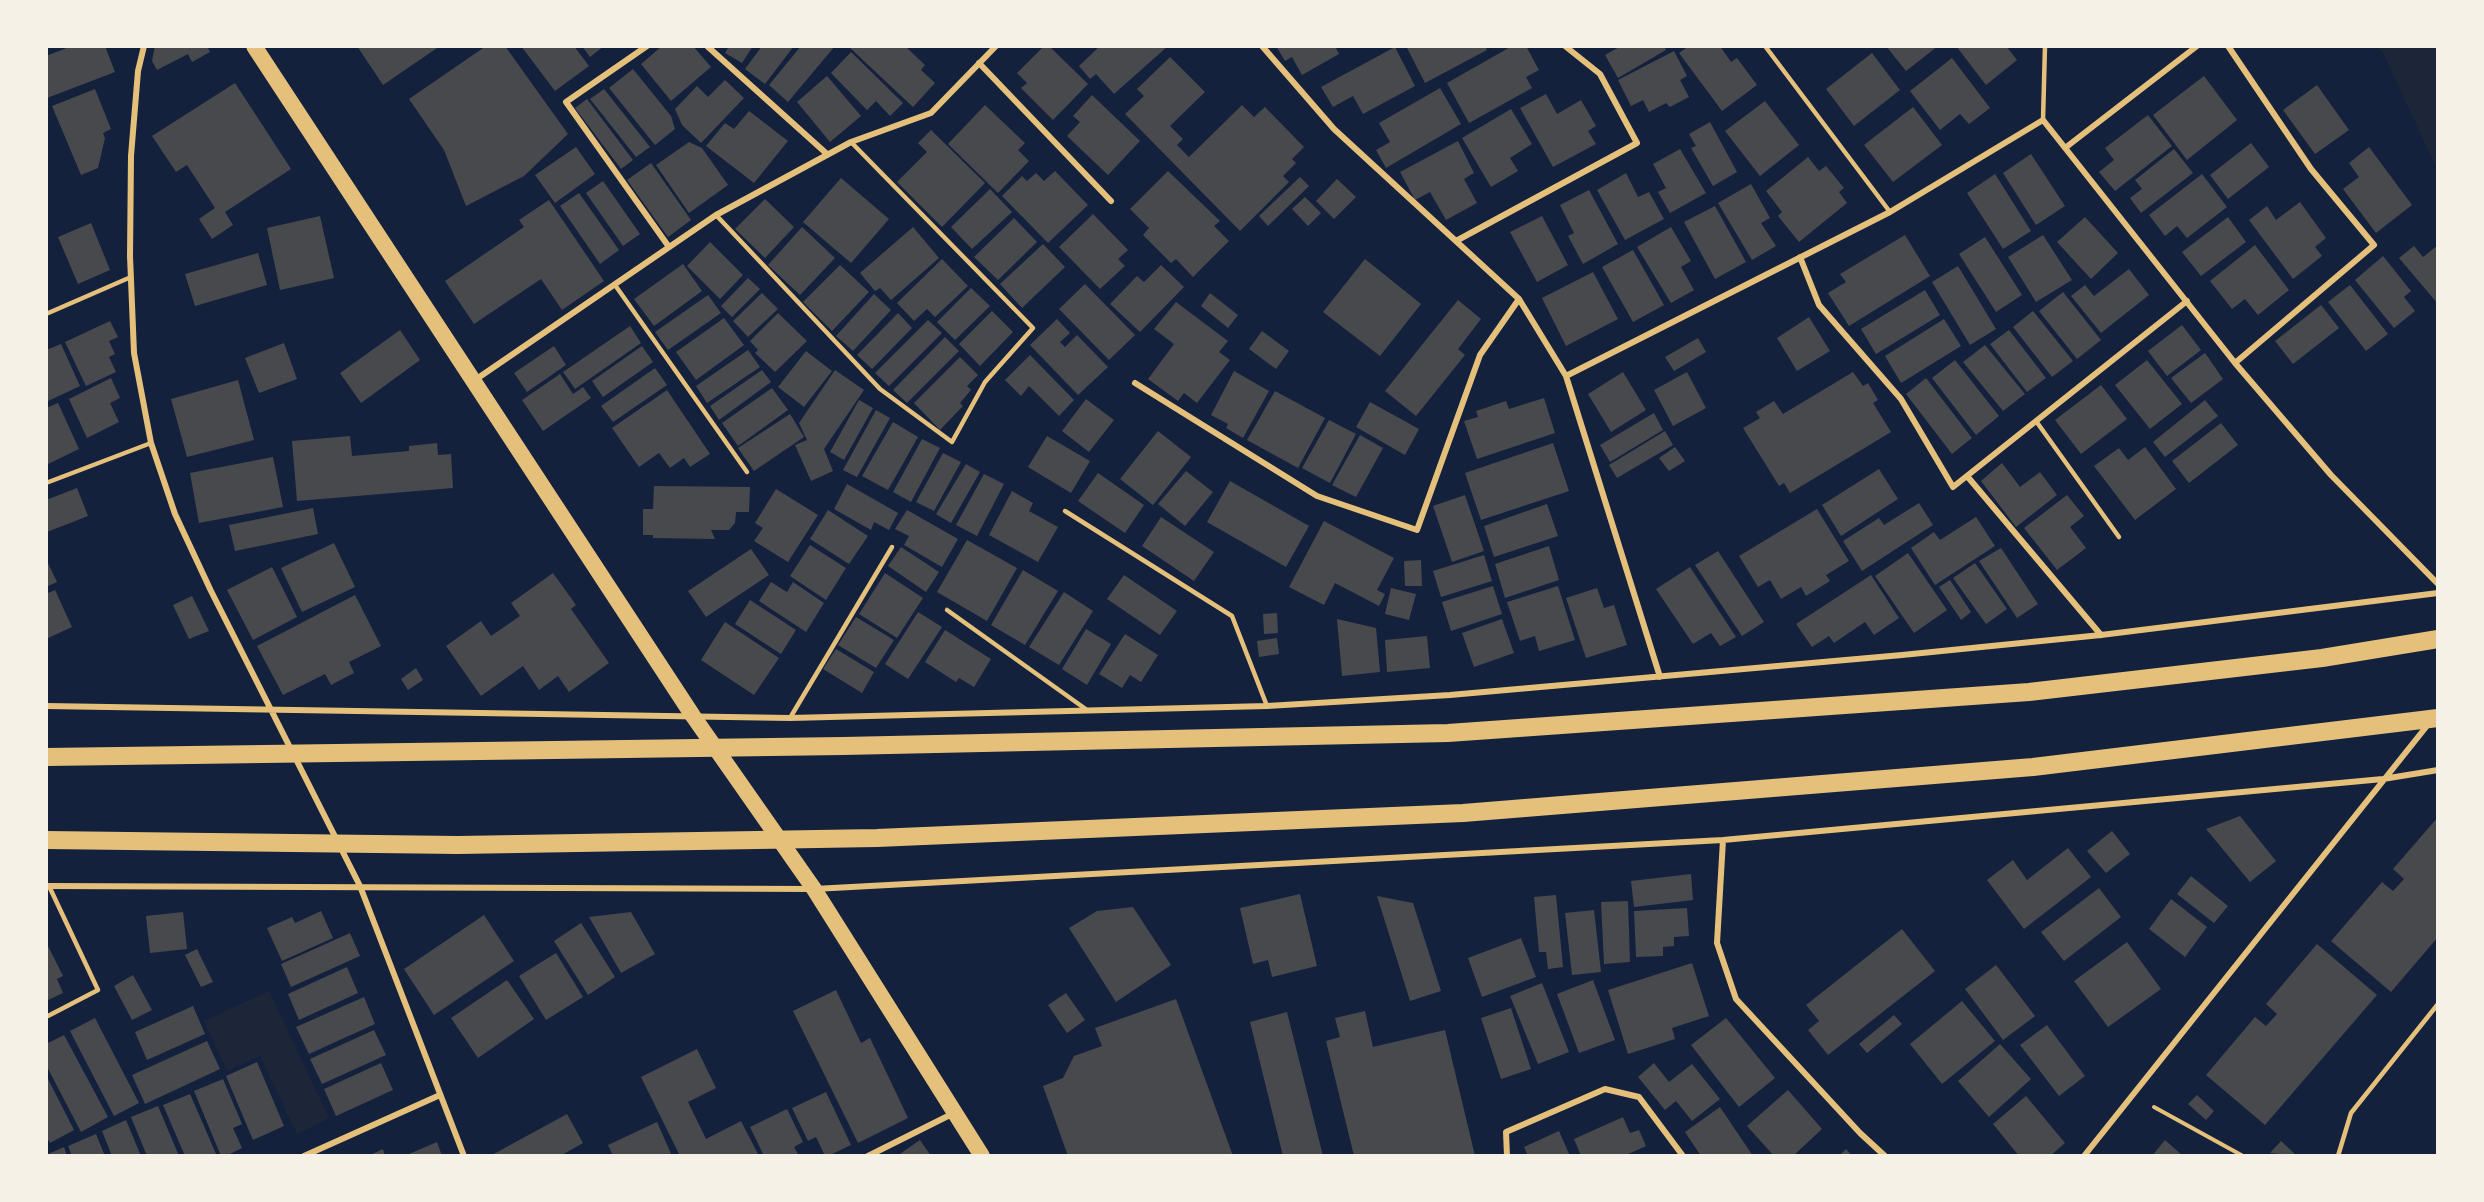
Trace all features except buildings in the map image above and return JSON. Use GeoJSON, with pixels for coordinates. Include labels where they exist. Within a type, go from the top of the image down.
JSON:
{"type":"FeatureCollection","features":[{"type":"Feature","properties":{"kind":"highway"},"geometry":{"type":"LineString","coordinates":[[254,46],[693,716],[814,889],[982,1155]]}},
{"type":"Feature","properties":{"kind":"highway"},"geometry":{"type":"LineString","coordinates":[[46,757],[843,746],[1448,733],[2029,692],[2322,658],[2438,639]]}},
{"type":"Feature","properties":{"kind":"highway"},"geometry":{"type":"LineString","coordinates":[[46,840],[458,844],[865,838],[1463,813],[2033,767],[2438,718]]}},
{"type":"Feature","properties":{"kind":"street"},"geometry":{"type":"LineString","coordinates":[[144,46],[138,71],[131,156],[131,277],[134,353],[151,442],[175,514],[360,886],[464,1155]]}},
{"type":"Feature","properties":{"kind":"street"},"geometry":{"type":"LineString","coordinates":[[647,46],[566,102],[669,247]]}},
{"type":"Feature","properties":{"kind":"street"},"geometry":{"type":"LineString","coordinates":[[707,46],[827,154]]}},
{"type":"Feature","properties":{"kind":"street"},"geometry":{"type":"LineString","coordinates":[[474,381],[716,215],[851,142],[931,113],[996,46]]}},
{"type":"Feature","properties":{"kind":"street"},"geometry":{"type":"LineString","coordinates":[[1263,46],[1334,129],[1519,299],[1566,376],[1660,677]]}},
{"type":"Feature","properties":{"kind":"street"},"geometry":{"type":"LineString","coordinates":[[1456,241],[1636,143],[1600,74],[1565,46]]}},
{"type":"Feature","properties":{"kind":"street"},"geometry":{"type":"LineString","coordinates":[[2065,148],[2197,46]]}},
{"type":"Feature","properties":{"kind":"street"},"geometry":{"type":"LineString","coordinates":[[2228,46],[2311,169],[2374,245],[2235,363]]}},
{"type":"Feature","properties":{"kind":"street"},"geometry":{"type":"LineString","coordinates":[[980,63],[1111,201]]}},
{"type":"Feature","properties":{"kind":"street"},"geometry":{"type":"LineString","coordinates":[[1566,376],[1890,212],[2043,120],[2235,363],[2331,475],[2438,584]]}},
{"type":"Feature","properties":{"kind":"street"},"geometry":{"type":"LineString","coordinates":[[1800,257],[1819,305],[1901,399],[1953,486],[2187,301]]}},
{"type":"Feature","properties":{"kind":"street"},"geometry":{"type":"LineString","coordinates":[[1135,382],[1317,496],[1417,530],[1480,355],[1519,299]]}},
{"type":"Feature","properties":{"kind":"street"},"geometry":{"type":"LineString","coordinates":[[1967,476],[2101,635]]}},
{"type":"Feature","properties":{"kind":"street"},"geometry":{"type":"LineString","coordinates":[[46,706],[790,718],[1268,706],[1660,677],[2101,635],[2438,593]]}},
{"type":"Feature","properties":{"kind":"street"},"geometry":{"type":"LineString","coordinates":[[2084,1155],[2438,713]]}},
{"type":"Feature","properties":{"kind":"street"},"geometry":{"type":"LineString","coordinates":[[48,886],[814,889],[1723,840],[2384,779],[2438,770]]}},
{"type":"Feature","properties":{"kind":"street"},"geometry":{"type":"LineString","coordinates":[[1723,840],[1717,943],[1736,999],[1860,1133],[1885,1155]]}},
{"type":"Feature","properties":{"kind":"street"},"geometry":{"type":"LineString","coordinates":[[1507,1155],[1506,1132],[1605,1089],[1639,1097],[1683,1155]]}},
{"type":"Feature","properties":{"kind":"street"},"geometry":{"type":"LineString","coordinates":[[304,1155],[440,1095]]}},
{"type":"Feature","properties":{"kind":"street"},"geometry":{"type":"LineString","coordinates":[[868,1155],[954,1113]]}},
{"type":"Feature","properties":{"kind":"lane"},"geometry":{"type":"LineString","coordinates":[[1765,46],[1890,212]]}},
{"type":"Feature","properties":{"kind":"lane"},"geometry":{"type":"LineString","coordinates":[[2043,120],[2045,46]]}},
{"type":"Feature","properties":{"kind":"lane"},"geometry":{"type":"LineString","coordinates":[[716,215],[880,389],[952,442],[985,382],[1033,328],[851,142]]}},
{"type":"Feature","properties":{"kind":"lane"},"geometry":{"type":"LineString","coordinates":[[46,314],[131,277]]}},
{"type":"Feature","properties":{"kind":"lane"},"geometry":{"type":"LineString","coordinates":[[615,285],[747,472]]}},
{"type":"Feature","properties":{"kind":"lane"},"geometry":{"type":"LineString","coordinates":[[2036,421],[2119,537]]}},
{"type":"Feature","properties":{"kind":"lane"},"geometry":{"type":"LineString","coordinates":[[46,483],[151,442]]}},
{"type":"Feature","properties":{"kind":"lane"},"geometry":{"type":"LineString","coordinates":[[1065,511],[1232,616],[1268,706]]}},
{"type":"Feature","properties":{"kind":"lane"},"geometry":{"type":"LineString","coordinates":[[790,718],[892,546]]}},
{"type":"Feature","properties":{"kind":"lane"},"geometry":{"type":"LineString","coordinates":[[947,610],[1089,711]]}},
{"type":"Feature","properties":{"kind":"lane"},"geometry":{"type":"LineString","coordinates":[[46,1017],[99,990],[48,886]]}},
{"type":"Feature","properties":{"kind":"lane"},"geometry":{"type":"LineString","coordinates":[[2338,1155],[2351,1113],[2438,1004]]}},
{"type":"Feature","properties":{"kind":"path"},"geometry":{"type":"LineString","coordinates":[[2151,1104],[2219,1144],[2243,1155]]}},
{"type":"Feature","properties":{"kind":"shaded area"},"geometry":{"type":"Polygon","coordinates":[[[2376,47],[2437,47],[2437,169],[2383,53],[2376,47]]]}},
{"type":"Feature","properties":{"kind":"shaded area"},"geometry":{"type":"Polygon","coordinates":[[[269,991],[329,1118],[297,1134],[260,1056],[227,1071],[204,1021],[269,991]]]}}]}
